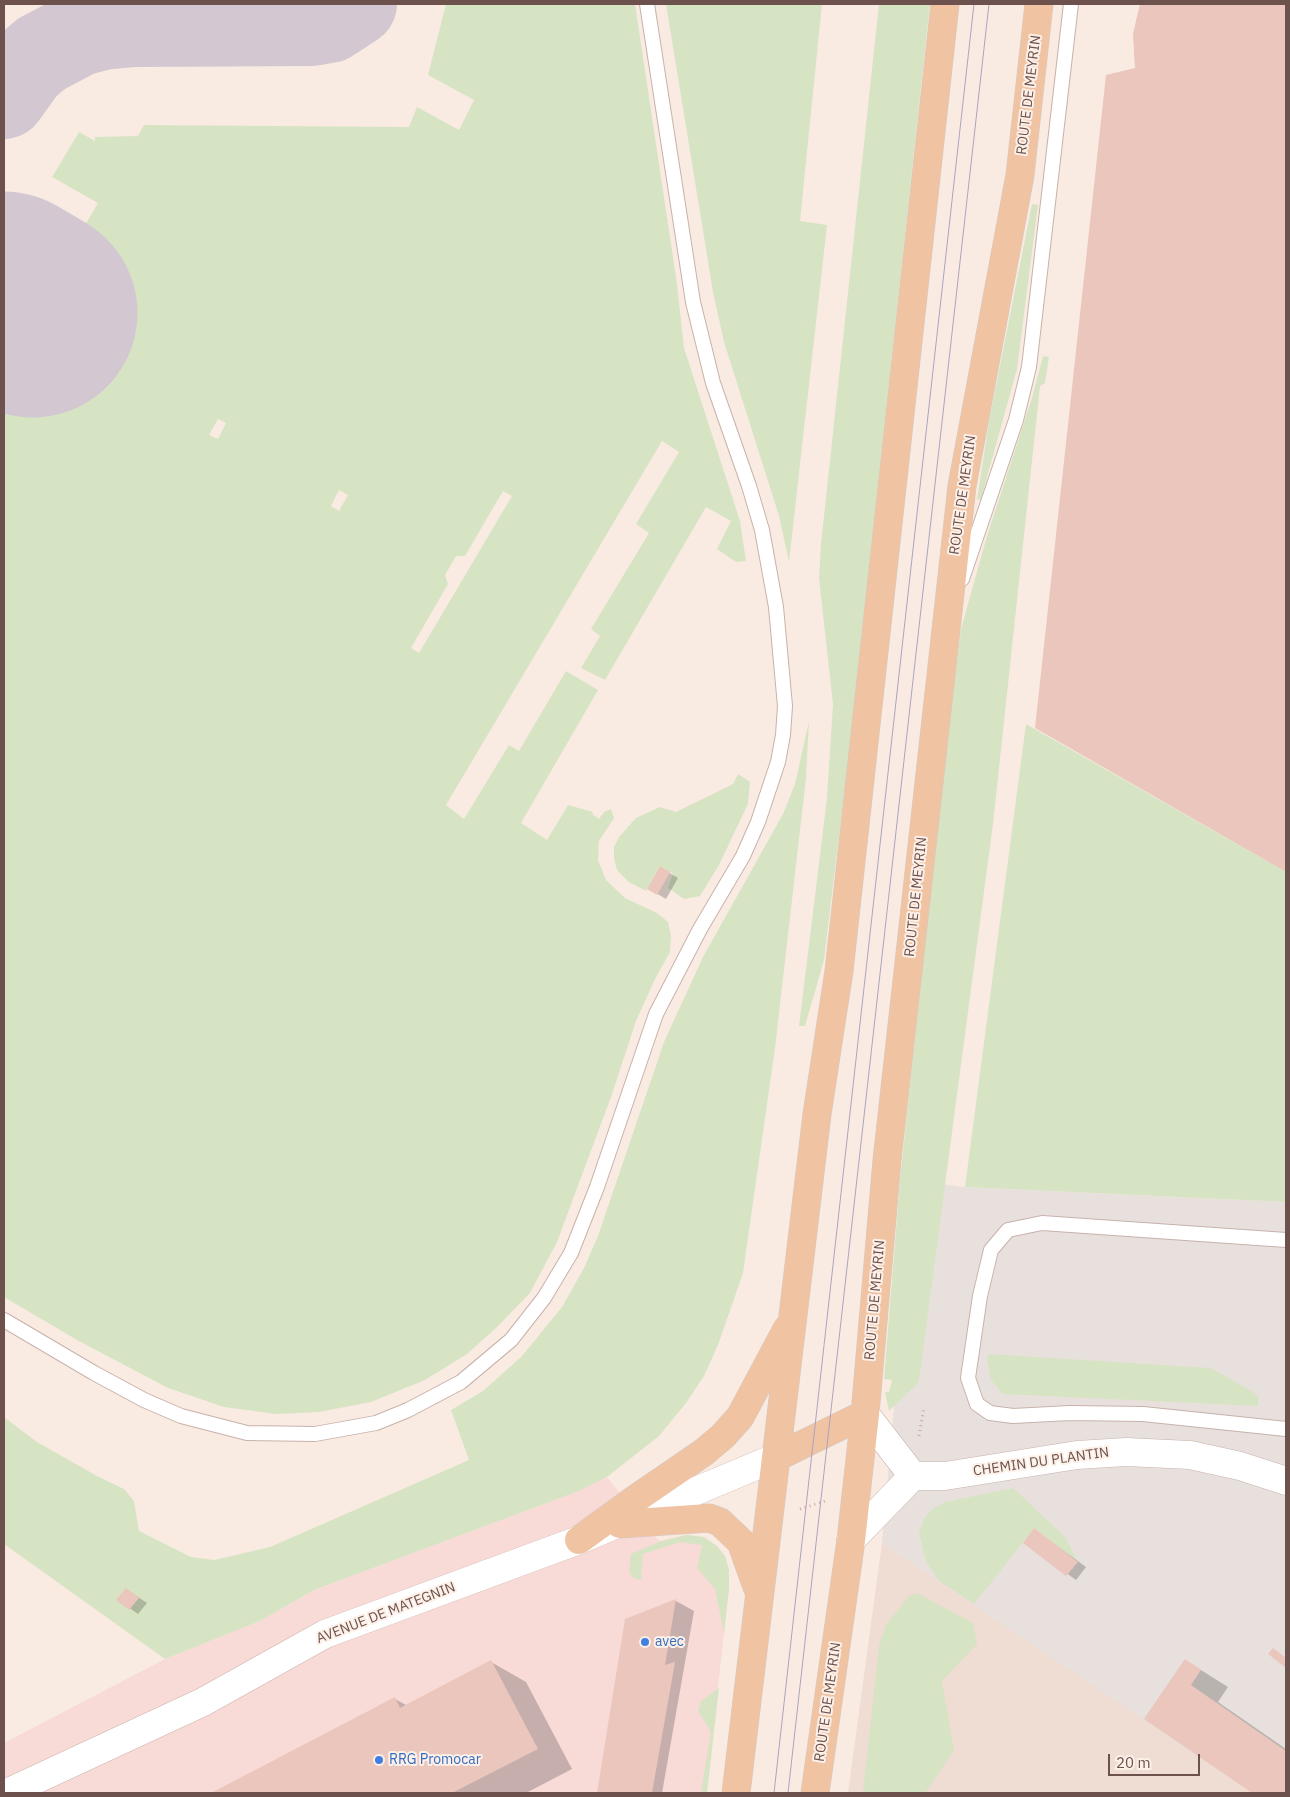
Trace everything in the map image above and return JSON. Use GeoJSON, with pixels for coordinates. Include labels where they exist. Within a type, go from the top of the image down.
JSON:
{"type":"FeatureCollection","features":[{"type":"Feature","properties":{"kind":"main road"},"geometry":{"type":"LineString","coordinates":[[736,1793],[817,1114],[839,971],[945,4]]}},
{"type":"Feature","properties":{"kind":"main road","name":"ROUTE DE MEYRIN"},"geometry":{"type":"LineString","coordinates":[[815,1793],[852,1540],[888,1150],[962,486],[1020,175],[1039,4]]}},
{"type":"Feature","properties":{"kind":"main road"},"geometry":{"type":"LineString","coordinates":[[579,1540],[634,1500],[682,1469],[723,1436],[740,1416],[794,1317]]}},
{"type":"Feature","properties":{"kind":"main road"},"geometry":{"type":"LineString","coordinates":[[777,1457],[865,1414],[913,1476],[852,1540]]}},
{"type":"Feature","properties":{"kind":"main road","name":"CHEMIN DU PLANTIN"},"geometry":{"type":"LineString","coordinates":[[913,1476],[945,1476],[1077,1455],[1126,1452],[1190,1455],[1240,1466],[1286,1481]]}},
{"type":"Feature","properties":{"kind":"main road","name":"AVENUE DE MATEGNIN"},"geometry":{"type":"LineString","coordinates":[[7,1793],[203,1702],[326,1634],[620,1524],[777,1457]]}},
{"type":"Feature","properties":{"kind":"main road"},"geometry":{"type":"LineString","coordinates":[[620,1524],[709,1518],[720,1522],[741,1542],[760,1596]]}},
{"type":"Feature","properties":{"kind":"lane"},"geometry":{"type":"LineString","coordinates":[[4,1320],[94,1373],[144,1400],[181,1416],[247,1433],[315,1434],[347,1430],[376,1422],[408,1410],[461,1382],[505,1346],[523,1326],[544,1298],[571,1253],[594,1196],[656,1014],[696,937],[743,856],[758,822],[778,762],[783,735],[785,706],[776,607],[762,530],[714,383],[693,302],[647,4]]}},
{"type":"Feature","properties":{"kind":"lane"},"geometry":{"type":"LineString","coordinates":[[946,625],[1016,420],[1029,367],[1071,4]]}},
{"type":"Feature","properties":{"kind":"lane"},"geometry":{"type":"LineString","coordinates":[[1286,1240],[1042,1223],[1008,1230],[991,1250],[980,1296],[968,1378],[977,1404],[990,1413],[1013,1416],[1070,1413],[1143,1414],[1286,1429]]}},
{"type":"Feature","properties":{"kind":"path"},"geometry":{"type":"LineString","coordinates":[[769,1513],[786,1513],[857,1488]]}},
{"type":"Feature","properties":{"kind":"shaded area"},"geometry":{"type":"Polygon","coordinates":[[[914,1181],[965,1187],[1286,1202],[1286,1793],[1252,1793],[882,1543],[914,1181]]]}},
{"type":"Feature","properties":{"kind":"shaded area"},"geometry":{"type":"Polygon","coordinates":[[[607,1477],[659,1541],[686,1535],[704,1537],[717,1546],[725,1556],[729,1570],[729,1589],[706,1793],[4,1793],[4,1743],[165,1659],[260,1621],[314,1590],[579,1491],[607,1477]]]}},
{"type":"Feature","properties":{"kind":"shaded area"},"geometry":{"type":"Polygon","coordinates":[[[882,1543],[1144,1719],[1252,1793],[848,1793],[882,1543]]]}},
{"type":"Feature","properties":{"kind":"green space"},"geometry":{"type":"Polygon","coordinates":[[[446,4],[635,4],[677,284],[684,348],[740,521],[746,561],[736,562],[717,549],[731,521],[706,507],[605,680],[581,668],[600,636],[591,629],[649,533],[636,524],[679,452],[662,441],[446,805],[464,819],[509,745],[519,751],[566,671],[598,690],[521,823],[547,840],[568,805],[593,812],[592,814],[599,819],[604,812],[611,809],[614,818],[599,841],[598,860],[606,880],[625,898],[657,913],[668,922],[671,936],[670,952],[655,979],[636,1021],[611,1097],[557,1242],[530,1293],[467,1354],[425,1380],[371,1402],[319,1412],[276,1414],[224,1407],[168,1388],[77,1340],[4,1297],[4,363],[98,203],[52,177],[79,132],[95,141],[95,137],[138,136],[144,125],[409,127],[417,107],[459,130],[474,100],[428,75],[446,4]],[[90,344],[81,360],[90,365],[98,348],[90,344]],[[218,419],[209,435],[218,439],[226,423],[218,419]],[[339,490],[331,506],[339,511],[348,495],[339,490]],[[503,491],[465,556],[456,556],[445,575],[448,584],[411,648],[419,653],[512,496],[503,491]]]}},
{"type":"Feature","properties":{"kind":"green space"},"geometry":{"type":"Polygon","coordinates":[[[666,4],[822,4],[800,221],[827,225],[789,562],[779,516],[724,342],[713,292],[666,4]]]}},
{"type":"Feature","properties":{"kind":"green space"},"geometry":{"type":"Polygon","coordinates":[[[879,4],[930,4],[847,770],[824,960],[805,1026],[799,1026],[827,798],[833,704],[819,578],[821,544],[879,4]]]}},
{"type":"Feature","properties":{"kind":"green space"},"geometry":{"type":"Polygon","coordinates":[[[1032,204],[1038,205],[1017,369],[981,499],[977,500],[989,421],[1032,204]]]}},
{"type":"Feature","properties":{"kind":"green space"},"geometry":{"type":"Polygon","coordinates":[[[1043,356],[1049,357],[1045,383],[1040,386],[993,824],[920,1373],[918,1383],[889,1411],[885,1392],[889,1392],[892,1380],[884,1379],[900,1180],[943,774],[961,629],[987,536],[1032,398],[1043,356]]]}},
{"type":"Feature","properties":{"kind":"green space"},"geometry":{"type":"Polygon","coordinates":[[[809,721],[806,778],[775,1048],[743,1273],[718,1345],[704,1376],[686,1403],[659,1436],[607,1477],[579,1491],[314,1590],[260,1621],[165,1659],[4,1544],[4,1417],[37,1442],[124,1489],[134,1501],[139,1531],[191,1557],[214,1560],[270,1547],[469,1460],[451,1410],[483,1391],[522,1356],[562,1307],[584,1268],[598,1236],[664,1042],[703,957],[783,814],[795,784],[809,721]]]}},
{"type":"Feature","properties":{"kind":"green space"},"geometry":{"type":"Polygon","coordinates":[[[1026,724],[1286,872],[1286,1202],[965,1187],[1026,724]]]}},
{"type":"Feature","properties":{"kind":"green space"},"geometry":{"type":"Polygon","coordinates":[[[738,774],[750,782],[748,804],[719,865],[700,896],[684,899],[668,888],[673,874],[660,866],[646,891],[629,882],[617,870],[614,859],[614,847],[619,837],[636,818],[660,807],[676,812],[733,784],[738,774]]]}},
{"type":"Feature","properties":{"kind":"green space"},"geometry":{"type":"Polygon","coordinates":[[[989,1354],[1211,1368],[1256,1394],[1258,1406],[1003,1394],[991,1380],[987,1359],[989,1354]]]}},
{"type":"Feature","properties":{"kind":"green space"},"geometry":{"type":"Polygon","coordinates":[[[1013,1488],[1065,1537],[1078,1562],[1034,1528],[974,1604],[939,1581],[926,1561],[919,1533],[924,1519],[931,1510],[945,1502],[1013,1488]]]}},
{"type":"Feature","properties":{"kind":"green space"},"geometry":{"type":"Polygon","coordinates":[[[686,1535],[704,1537],[717,1546],[725,1556],[729,1570],[729,1589],[724,1633],[715,1589],[697,1568],[702,1545],[680,1542],[643,1554],[641,1580],[633,1578],[629,1572],[631,1554],[659,1542],[686,1535]]]}},
{"type":"Feature","properties":{"kind":"green space"},"geometry":{"type":"Polygon","coordinates":[[[917,1593],[973,1623],[977,1644],[942,1681],[954,1750],[925,1793],[863,1793],[879,1646],[886,1625],[909,1596],[917,1593]]]}},
{"type":"Feature","properties":{"kind":"green space"},"geometry":{"type":"Polygon","coordinates":[[[719,1688],[707,1793],[701,1793],[711,1732],[698,1711],[701,1701],[719,1688]]]}},
{"type":"Feature","properties":{"kind":"building"},"geometry":{"type":"Polygon","coordinates":[[[1140,4],[1286,4],[1286,872],[1035,728],[1106,75],[1135,68],[1133,34],[1140,4]]]}},
{"type":"Feature","properties":{"kind":"building"},"geometry":{"type":"Polygon","coordinates":[[[660,866],[670,872],[657,895],[647,889],[660,866]]]}},
{"type":"Feature","properties":{"kind":"building"},"geometry":{"type":"Polygon","coordinates":[[[1034,1528],[1078,1562],[1066,1576],[1023,1543],[1034,1528]]]}},
{"type":"Feature","properties":{"kind":"building"},"geometry":{"type":"Polygon","coordinates":[[[126,1588],[139,1598],[129,1610],[116,1600],[126,1588]]]}},
{"type":"Feature","properties":{"kind":"building"},"geometry":{"type":"Polygon","coordinates":[[[676,1599],[665,1665],[675,1662],[652,1793],[597,1793],[625,1619],[676,1599]]]}},
{"type":"Feature","properties":{"kind":"building"},"geometry":{"type":"Polygon","coordinates":[[[1273,1648],[1286,1658],[1286,1668],[1268,1654],[1273,1648]]]}},
{"type":"Feature","properties":{"kind":"building"},"geometry":{"type":"Polygon","coordinates":[[[1185,1659],[1201,1670],[1191,1685],[1286,1751],[1286,1793],[1252,1793],[1144,1719],[1185,1659]]]}},
{"type":"Feature","properties":{"kind":"building"},"geometry":{"type":"Polygon","coordinates":[[[491,1660],[538,1749],[452,1793],[211,1793],[395,1697],[400,1708],[491,1660]]]}},
{"type":"Feature","properties":{"kind":"taxiway"},"geometry":{"type":"LineString","coordinates":[[4,97],[25,68],[41,54],[79,34],[102,28],[134,25],[312,24],[329,21],[355,4]]}},
{"type":"Feature","properties":{"kind":"runway"},"geometry":{"type":"LineString","coordinates":[[4,296],[33,313]]}},
{"type":"Feature","properties":{"kind":"tram line"},"geometry":{"type":"LineString","coordinates":[[774,1793],[974,4]]}},
{"type":"Feature","properties":{"kind":"tram line"},"geometry":{"type":"LineString","coordinates":[[788,1793],[989,4]]}},
{"type":"Feature","properties":{"kind":"place","name":"avec"},"geometry":{"type":"Point","coordinates":[645,1642]}},
{"type":"Feature","properties":{"kind":"place","name":"RRG Promocar"},"geometry":{"type":"Point","coordinates":[379,1760]}}]}
